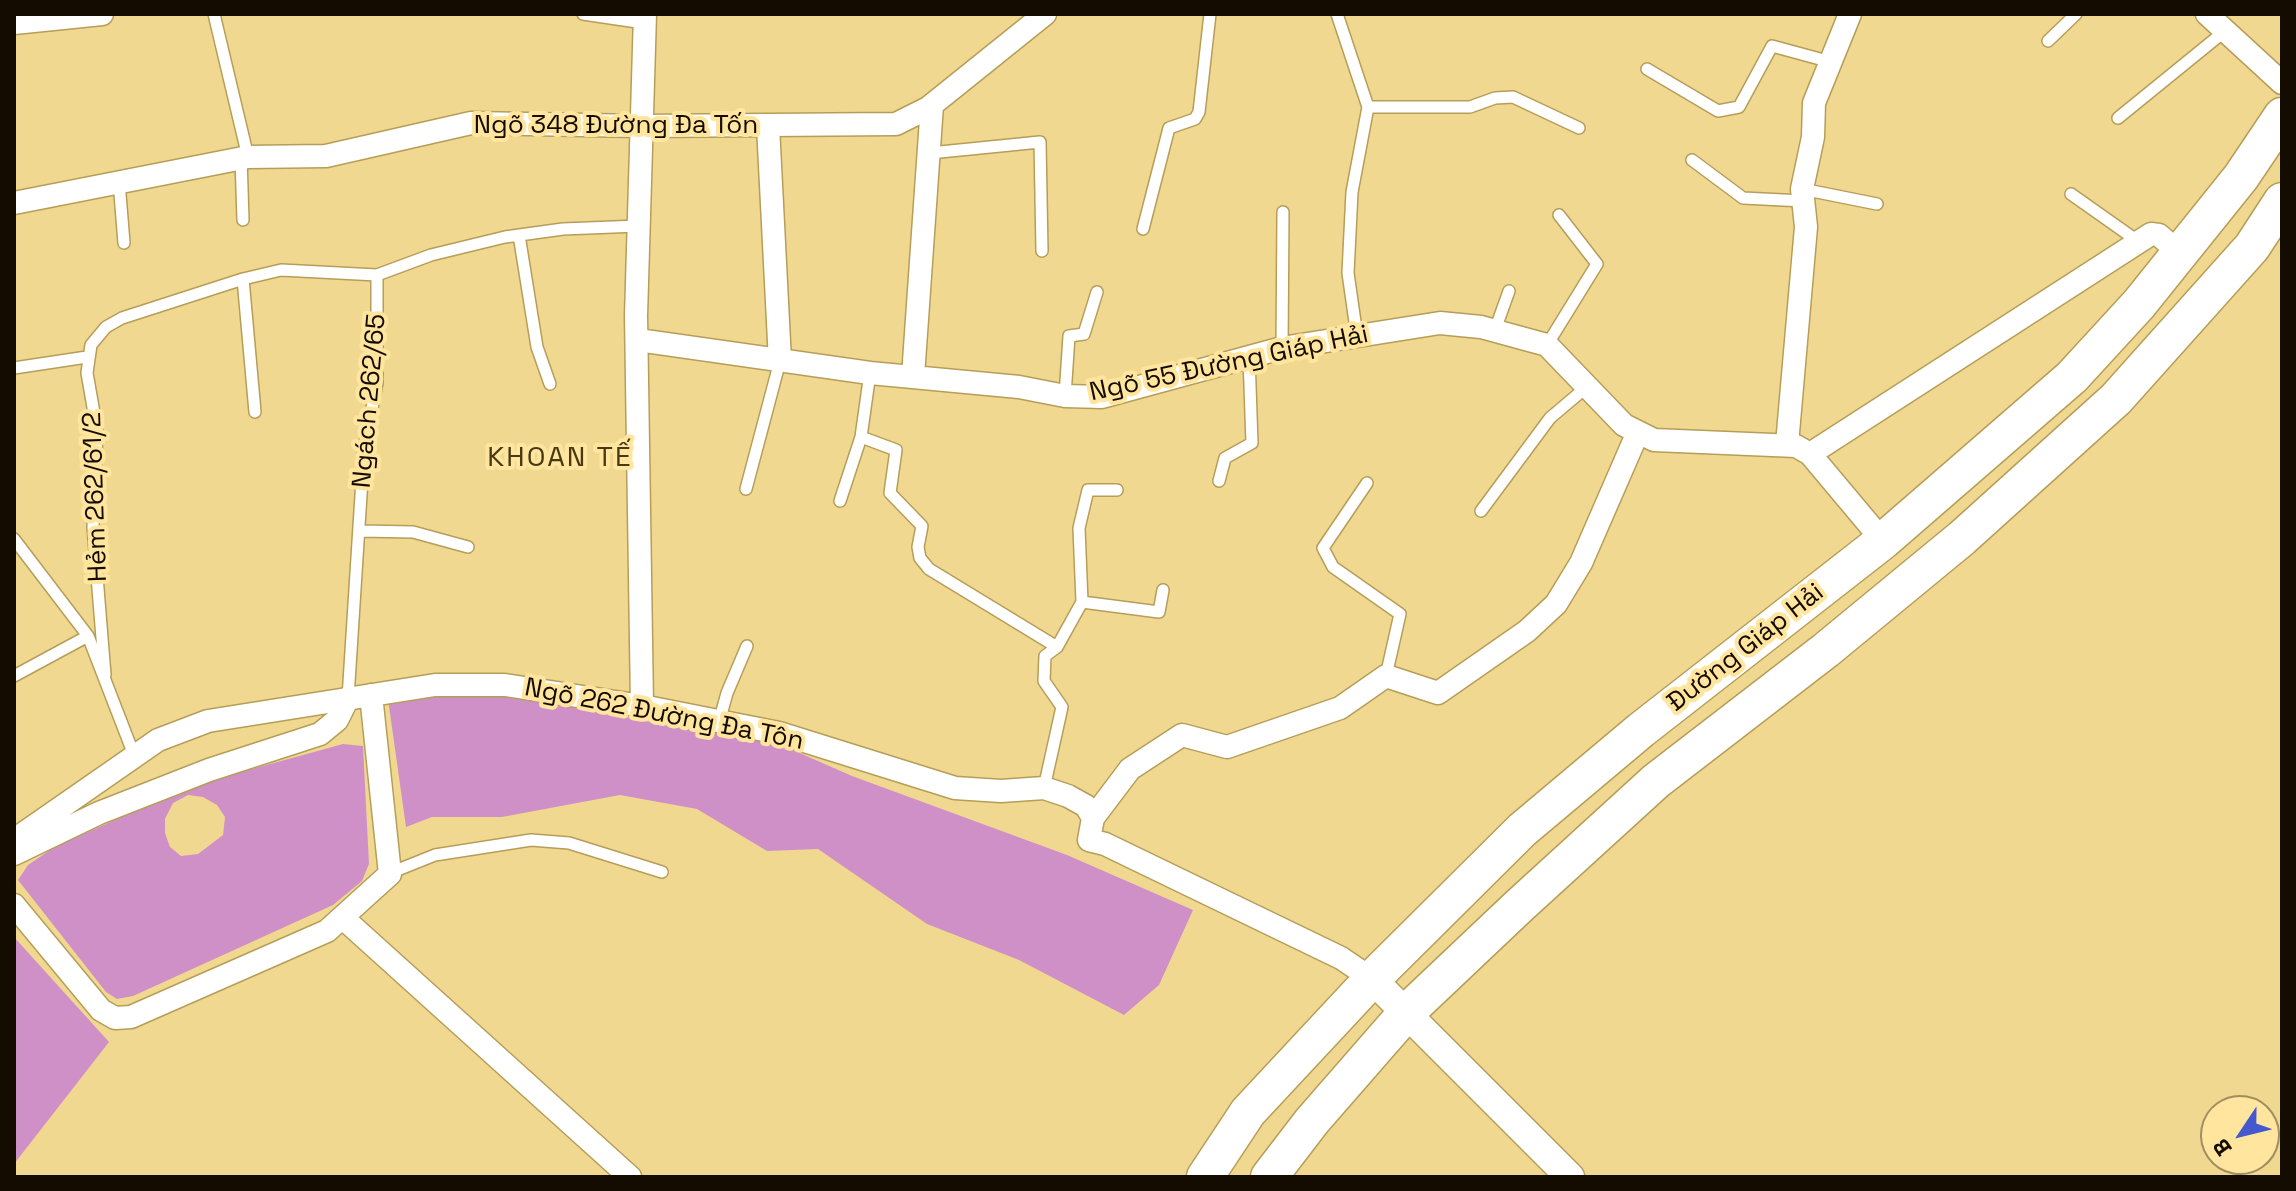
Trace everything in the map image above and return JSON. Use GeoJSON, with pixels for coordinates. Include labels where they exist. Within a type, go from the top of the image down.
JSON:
{"type":"FeatureCollection","features":[{"type":"Feature","properties":{"kind":"highway","name":"Đường Giáp Hải"},"geometry":{"type":"LineString","coordinates":[[1205,1177],[1248,1112],[1372,979],[1522,830],[1641,730],[1883,541],[2072,377],[2139,304],[2241,177],[2282,116]]}},
{"type":"Feature","properties":{"kind":"highway","name":"Đường Giáp Hải"},"geometry":{"type":"LineString","coordinates":[[1269,1177],[1312,1121],[1407,1012],[1656,781],[1826,650],[2020,487],[2116,399],[2252,247],[2282,201]]}},
{"type":"Feature","properties":{"kind":"highway"},"geometry":{"type":"LineString","coordinates":[[1985,453],[2020,487]]}},
{"type":"Feature","properties":{"kind":"highway"},"geometry":{"type":"LineString","coordinates":[[1794,611],[1826,650]]}},
{"type":"Feature","properties":{"kind":"street"},"geometry":{"type":"LineString","coordinates":[[14,23],[102,14]]}},
{"type":"Feature","properties":{"kind":"street","name":"Ngõ 348 Đường Đa Tốn"},"geometry":{"type":"LineString","coordinates":[[14,203],[245,157],[326,156],[471,123],[641,126],[896,124],[909,121],[932,105],[1045,14]]}},
{"type":"Feature","properties":{"kind":"street"},"geometry":{"type":"LineString","coordinates":[[1787,444],[1806,227],[1802,195],[1813,137],[1814,103],[1850,14]]}},
{"type":"Feature","properties":{"kind":"street"},"geometry":{"type":"LineString","coordinates":[[2207,14],[2282,83]]}},
{"type":"Feature","properties":{"kind":"street"},"geometry":{"type":"LineString","coordinates":[[642,706],[638,576],[638,226],[644,18]]}},
{"type":"Feature","properties":{"kind":"street"},"geometry":{"type":"LineString","coordinates":[[913,376],[932,105]]}},
{"type":"Feature","properties":{"kind":"street"},"geometry":{"type":"LineString","coordinates":[[768,126],[780,361]]}},
{"type":"Feature","properties":{"kind":"street"},"geometry":{"type":"LineString","coordinates":[[1810,454],[2154,233],[2178,252]]}},
{"type":"Feature","properties":{"kind":"street","name":"Ngõ 55 Đường Giáp Hải"},"geometry":{"type":"LineString","coordinates":[[638,340],[870,373],[1019,387],[1065,396],[1102,397],[1282,348],[1440,323],[1495,330],[1547,345],[1589,384],[1624,425],[1654,440],[1694,444],[1787,444],[1810,454],[1883,541]]}},
{"type":"Feature","properties":{"kind":"street"},"geometry":{"type":"LineString","coordinates":[[1093,818],[1130,769],[1182,735],[1227,747],[1340,708],[1386,676],[1438,693],[1527,631],[1556,604],[1581,563],[1638,432]]}},
{"type":"Feature","properties":{"kind":"street","name":"Ngõ 262 Đường Đa Tôn"},"geometry":{"type":"LineString","coordinates":[[14,840],[134,755],[182,729],[208,721],[435,685],[505,685],[642,706],[779,733],[955,788],[1001,791],[1044,788],[1086,806],[1093,818],[1089,840],[1105,844],[1341,958],[1372,979]]}},
{"type":"Feature","properties":{"kind":"street"},"geometry":{"type":"LineString","coordinates":[[14,905],[101,1010],[115,1018],[131,1017],[321,934],[390,874],[371,695]]}},
{"type":"Feature","properties":{"kind":"street"},"geometry":{"type":"LineString","coordinates":[[14,854],[99,813],[320,734],[337,720],[348,698]]}},
{"type":"Feature","properties":{"kind":"street"},"geometry":{"type":"LineString","coordinates":[[343,918],[630,1177]]}},
{"type":"Feature","properties":{"kind":"street"},"geometry":{"type":"LineString","coordinates":[[1372,979],[1570,1177]]}},
{"type":"Feature","properties":{"kind":"lane"},"geometry":{"type":"LineString","coordinates":[[214,14],[245,157],[243,220]]}},
{"type":"Feature","properties":{"kind":"lane"},"geometry":{"type":"LineString","coordinates":[[583,14],[644,18]]}},
{"type":"Feature","properties":{"kind":"lane"},"geometry":{"type":"LineString","coordinates":[[1143,229],[1169,128],[1195,119],[1199,112],[1210,14]]}},
{"type":"Feature","properties":{"kind":"lane"},"geometry":{"type":"LineString","coordinates":[[1337,14],[1368,107],[1351,219],[1348,273],[1357,336]]}},
{"type":"Feature","properties":{"kind":"lane"},"geometry":{"type":"LineString","coordinates":[[2048,41],[2076,14]]}},
{"type":"Feature","properties":{"kind":"lane"},"geometry":{"type":"LineString","coordinates":[[2118,118],[2225,31]]}},
{"type":"Feature","properties":{"kind":"lane"},"geometry":{"type":"LineString","coordinates":[[1647,69],[1718,111],[1739,107],[1772,46],[1831,62]]}},
{"type":"Feature","properties":{"kind":"lane"},"geometry":{"type":"LineString","coordinates":[[1368,107],[1470,107],[1495,98],[1513,97],[1579,128]]}},
{"type":"Feature","properties":{"kind":"lane"},"geometry":{"type":"LineString","coordinates":[[930,153],[1040,142],[1042,251]]}},
{"type":"Feature","properties":{"kind":"lane"},"geometry":{"type":"LineString","coordinates":[[1692,160],[1743,198],[1802,195],[1877,204]]}},
{"type":"Feature","properties":{"kind":"lane"},"geometry":{"type":"LineString","coordinates":[[119,181],[124,243]]}},
{"type":"Feature","properties":{"kind":"lane"},"geometry":{"type":"LineString","coordinates":[[2071,194],[2139,242]]}},
{"type":"Feature","properties":{"kind":"lane"},"geometry":{"type":"LineString","coordinates":[[1282,348],[1283,212]]}},
{"type":"Feature","properties":{"kind":"lane"},"geometry":{"type":"LineString","coordinates":[[1547,345],[1597,264],[1559,215]]}},
{"type":"Feature","properties":{"kind":"lane","name":"Ngách 262/65"},"geometry":{"type":"LineString","coordinates":[[348,698],[364,448],[377,383],[377,275],[431,255],[519,235],[563,229],[638,226]]}},
{"type":"Feature","properties":{"kind":"lane"},"geometry":{"type":"LineString","coordinates":[[519,235],[537,347],[550,384]]}},
{"type":"Feature","properties":{"kind":"lane"},"geometry":{"type":"LineString","coordinates":[[14,368],[87,357],[97,336],[122,318],[243,279],[281,270],[377,275]]}},
{"type":"Feature","properties":{"kind":"lane"},"geometry":{"type":"LineString","coordinates":[[243,279],[255,412]]}},
{"type":"Feature","properties":{"kind":"lane"},"geometry":{"type":"LineString","coordinates":[[1495,330],[1509,291]]}},
{"type":"Feature","properties":{"kind":"lane"},"geometry":{"type":"LineString","coordinates":[[1065,396],[1069,336],[1084,334],[1097,292]]}},
{"type":"Feature","properties":{"kind":"lane","name":"Hẻm 262/61/2"},"geometry":{"type":"LineString","coordinates":[[87,357],[97,430],[93,527],[105,675]]}},
{"type":"Feature","properties":{"kind":"lane"},"geometry":{"type":"LineString","coordinates":[[1219,481],[1225,458],[1252,443],[1249,357]]}},
{"type":"Feature","properties":{"kind":"lane"},"geometry":{"type":"LineString","coordinates":[[746,489],[780,361]]}},
{"type":"Feature","properties":{"kind":"lane"},"geometry":{"type":"LineString","coordinates":[[840,501],[861,437],[870,373]]}},
{"type":"Feature","properties":{"kind":"lane"},"geometry":{"type":"LineString","coordinates":[[1481,511],[1550,418],[1589,384]]}},
{"type":"Feature","properties":{"kind":"lane"},"geometry":{"type":"LineString","coordinates":[[861,437],[896,450],[890,493],[922,526],[918,547],[920,558],[929,569],[1057,647]]}},
{"type":"Feature","properties":{"kind":"lane"},"geometry":{"type":"LineString","coordinates":[[1367,483],[1323,548],[1333,567],[1400,614],[1386,676]]}},
{"type":"Feature","properties":{"kind":"lane"},"geometry":{"type":"LineString","coordinates":[[1044,788],[1062,722],[1062,707],[1044,681],[1045,656],[1057,647],[1082,602],[1079,528],[1088,490],[1117,490]]}},
{"type":"Feature","properties":{"kind":"lane"},"geometry":{"type":"LineString","coordinates":[[361,531],[413,532],[468,547]]}},
{"type":"Feature","properties":{"kind":"lane"},"geometry":{"type":"LineString","coordinates":[[15,543],[88,636],[134,755]]}},
{"type":"Feature","properties":{"kind":"lane"},"geometry":{"type":"LineString","coordinates":[[1082,602],[1159,612],[1163,590]]}},
{"type":"Feature","properties":{"kind":"lane"},"geometry":{"type":"LineString","coordinates":[[14,676],[88,636]]}},
{"type":"Feature","properties":{"kind":"lane"},"geometry":{"type":"LineString","coordinates":[[719,723],[727,693],[747,646]]}},
{"type":"Feature","properties":{"kind":"lane"},"geometry":{"type":"LineString","coordinates":[[390,874],[435,855],[531,840],[569,843],[662,872]]}},
{"type":"Feature","properties":{"kind":"shaded area"},"geometry":{"type":"Polygon","coordinates":[[[496,689],[645,721],[777,743],[852,776],[1067,855],[1193,910],[1159,985],[1124,1015],[1019,960],[927,924],[818,849],[767,851],[697,809],[620,795],[502,817],[432,817],[406,827],[388,699],[496,689]]]}},
{"type":"Feature","properties":{"kind":"shaded area"},"geometry":{"type":"Polygon","coordinates":[[[343,744],[363,746],[369,864],[362,881],[333,905],[133,996],[117,999],[106,992],[18,880],[28,865],[56,846],[219,778],[343,744]],[[188,795],[173,803],[165,819],[165,833],[170,847],[181,856],[198,854],[223,835],[225,817],[217,805],[203,797],[188,795]]]}},
{"type":"Feature","properties":{"kind":"shaded area"},"geometry":{"type":"Polygon","coordinates":[[[14,937],[109,1042],[14,1164],[14,937]]]}},
{"type":"Feature","properties":{"kind":"district","name":"KHOAN TẾ"},"geometry":{"type":"Point","coordinates":[560,458]}}]}
